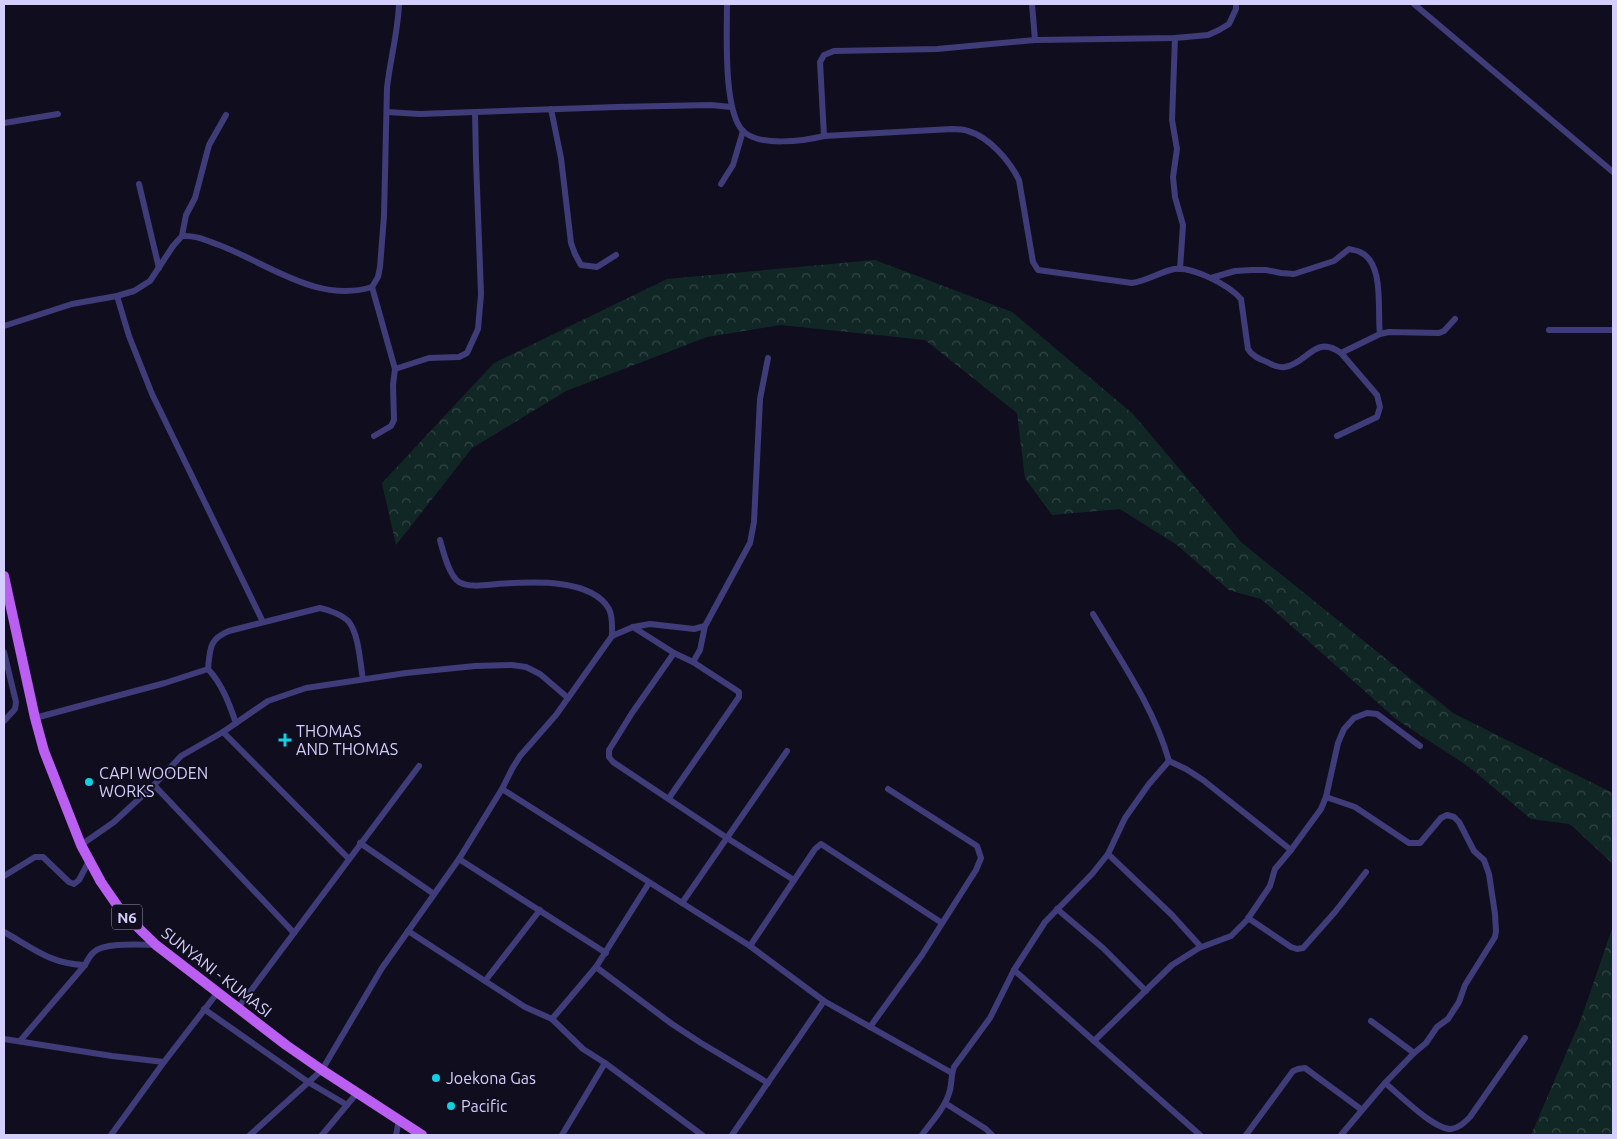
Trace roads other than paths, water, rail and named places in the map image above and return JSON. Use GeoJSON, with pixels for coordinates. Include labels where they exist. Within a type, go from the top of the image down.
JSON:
{"type":"FeatureCollection","features":[{"type":"Feature","properties":{"kind":"main road","name":"SUNYANI - KUMASI"},"geometry":{"type":"LineString","coordinates":[[4,576],[44,751],[81,845],[101,882],[121,911],[156,945],[238,1008],[322,1070],[422,1135]]}},
{"type":"Feature","properties":{"kind":"street"},"geometry":{"type":"LineString","coordinates":[[182,236],[193,235],[230,249],[264,267],[307,284],[341,291],[354,291],[372,286],[378,277],[380,267],[384,216],[387,88],[389,68],[397,32],[399,4]]}},
{"type":"Feature","properties":{"kind":"street"},"geometry":{"type":"LineString","coordinates":[[727,4],[727,71],[731,107],[743,131],[756,138],[794,141],[824,136],[952,129],[966,130],[977,134],[992,144],[1016,173],[1019,180],[1033,262],[1038,270],[1139,282],[1173,269],[1188,269],[1211,278],[1237,294],[1241,299],[1248,349],[1256,358],[1284,368],[1319,347],[1334,348],[1341,353],[1377,395],[1380,406],[1377,417],[1337,436]]}},
{"type":"Feature","properties":{"kind":"street"},"geometry":{"type":"LineString","coordinates":[[1032,4],[1035,40]]}},
{"type":"Feature","properties":{"kind":"street"},"geometry":{"type":"LineString","coordinates":[[824,136],[820,62],[824,55],[834,51],[936,49],[1035,40],[1175,38],[1208,35],[1229,24],[1236,9],[1236,4]]}},
{"type":"Feature","properties":{"kind":"street"},"geometry":{"type":"LineString","coordinates":[[1414,4],[1613,172]]}},
{"type":"Feature","properties":{"kind":"street"},"geometry":{"type":"LineString","coordinates":[[1175,38],[1172,120],[1177,149],[1173,177],[1175,196],[1183,225],[1180,269]]}},
{"type":"Feature","properties":{"kind":"street"},"geometry":{"type":"LineString","coordinates":[[387,112],[420,114],[711,105],[731,107]]}},
{"type":"Feature","properties":{"kind":"street"},"geometry":{"type":"LineString","coordinates":[[551,109],[561,158],[571,243],[575,254],[581,265],[597,267],[616,255]]}},
{"type":"Feature","properties":{"kind":"street"},"geometry":{"type":"LineString","coordinates":[[395,369],[428,358],[459,357],[467,353],[472,346],[478,329],[481,294],[475,112]]}},
{"type":"Feature","properties":{"kind":"street"},"geometry":{"type":"LineString","coordinates":[[4,123],[58,114]]}},
{"type":"Feature","properties":{"kind":"street"},"geometry":{"type":"LineString","coordinates":[[4,326],[72,304],[134,291],[150,280],[182,236],[186,215],[195,198],[209,145],[226,115]]}},
{"type":"Feature","properties":{"kind":"street"},"geometry":{"type":"LineString","coordinates":[[721,184],[733,165],[743,131]]}},
{"type":"Feature","properties":{"kind":"street"},"geometry":{"type":"LineString","coordinates":[[140,184],[159,268]]}},
{"type":"Feature","properties":{"kind":"street"},"geometry":{"type":"LineString","coordinates":[[1211,278],[1235,271],[1252,270],[1294,274],[1334,261],[1348,249],[1360,252],[1370,260],[1376,270],[1380,334]]}},
{"type":"Feature","properties":{"kind":"street"},"geometry":{"type":"LineString","coordinates":[[372,286],[395,369],[393,385],[394,420],[392,426],[374,436]]}},
{"type":"Feature","properties":{"kind":"street"},"geometry":{"type":"LineString","coordinates":[[117,296],[129,336],[152,394],[263,622]]}},
{"type":"Feature","properties":{"kind":"street"},"geometry":{"type":"LineString","coordinates":[[1341,353],[1380,334],[1398,332],[1439,333],[1444,331],[1455,319]]}},
{"type":"Feature","properties":{"kind":"street"},"geometry":{"type":"LineString","coordinates":[[1549,330],[1613,330]]}},
{"type":"Feature","properties":{"kind":"street"},"geometry":{"type":"LineString","coordinates":[[693,662],[700,650],[706,626],[750,543],[754,522],[760,400],[768,358]]}},
{"type":"Feature","properties":{"kind":"street"},"geometry":{"type":"LineString","coordinates":[[440,540],[446,559],[455,578],[460,583],[475,585],[532,582],[559,583],[581,588],[598,597],[609,608],[612,618],[612,636]]}},
{"type":"Feature","properties":{"kind":"street"},"geometry":{"type":"LineString","coordinates":[[236,723],[225,694],[217,679],[208,669],[210,649],[218,635],[320,608],[330,610],[348,621],[355,636],[363,679]]}},
{"type":"Feature","properties":{"kind":"street"},"geometry":{"type":"LineString","coordinates":[[1093,614],[1149,709],[1162,737],[1169,761],[1203,780],[1291,850]]}},
{"type":"Feature","properties":{"kind":"street"},"geometry":{"type":"LineString","coordinates":[[250,1135],[322,1070],[374,981],[459,859],[520,756],[568,698],[612,636],[633,627],[650,624],[694,629],[706,626]]}},
{"type":"Feature","properties":{"kind":"street"},"geometry":{"type":"LineString","coordinates":[[633,627],[674,653],[693,662],[739,692],[739,697],[669,798]]}},
{"type":"Feature","properties":{"kind":"street"},"geometry":{"type":"LineString","coordinates":[[4,652],[16,702],[15,709],[4,721]]}},
{"type":"Feature","properties":{"kind":"street"},"geometry":{"type":"LineString","coordinates":[[674,653],[632,713],[609,750],[608,757],[727,838],[794,880]]}},
{"type":"Feature","properties":{"kind":"street"},"geometry":{"type":"LineString","coordinates":[[81,845],[114,822],[154,786],[181,756],[223,732],[268,701],[306,688],[448,668],[512,665],[526,667],[540,674],[568,698]]}},
{"type":"Feature","properties":{"kind":"street"},"geometry":{"type":"LineString","coordinates":[[35,718],[165,683],[208,669]]}},
{"type":"Feature","properties":{"kind":"street"},"geometry":{"type":"LineString","coordinates":[[1094,1041],[1172,965],[1202,947],[1231,936],[1248,918],[1270,886],[1275,869],[1321,809],[1326,797],[1338,743],[1344,729],[1354,718],[1367,714],[1377,714],[1420,746]]}},
{"type":"Feature","properties":{"kind":"street"},"geometry":{"type":"LineString","coordinates":[[223,732],[349,859]]}},
{"type":"Feature","properties":{"kind":"street"},"geometry":{"type":"LineString","coordinates":[[682,903],[787,751]]}},
{"type":"Feature","properties":{"kind":"street"},"geometry":{"type":"LineString","coordinates":[[922,1135],[945,1103],[950,1092],[954,1067],[990,1018],[1014,970],[1040,928],[1092,874],[1108,854],[1125,818],[1149,784],[1169,761]]}},
{"type":"Feature","properties":{"kind":"street"},"geometry":{"type":"LineString","coordinates":[[238,1008],[273,964],[360,843],[419,766]]}},
{"type":"Feature","properties":{"kind":"street"},"geometry":{"type":"LineString","coordinates":[[154,786],[294,933]]}},
{"type":"Feature","properties":{"kind":"street"},"geometry":{"type":"LineString","coordinates":[[502,789],[750,946],[824,1001],[952,1073]]}},
{"type":"Feature","properties":{"kind":"street"},"geometry":{"type":"LineString","coordinates":[[870,1027],[922,955],[976,870],[981,858],[977,846],[888,789]]}},
{"type":"Feature","properties":{"kind":"street"},"geometry":{"type":"LineString","coordinates":[[1326,797],[1355,807],[1409,843],[1420,843],[1441,818],[1447,815],[1454,817],[1459,822],[1474,851],[1484,860],[1490,874],[1496,931],[1465,985],[1459,1002],[1448,1019],[1437,1028],[1426,1043],[1385,1083],[1341,1135]]}},
{"type":"Feature","properties":{"kind":"street"},"geometry":{"type":"LineString","coordinates":[[360,843],[434,894]]}},
{"type":"Feature","properties":{"kind":"street"},"geometry":{"type":"LineString","coordinates":[[750,946],[814,849],[818,845],[824,844],[942,923]]}},
{"type":"Feature","properties":{"kind":"street"},"geometry":{"type":"LineString","coordinates":[[1108,854],[1172,915],[1202,947]]}},
{"type":"Feature","properties":{"kind":"street"},"geometry":{"type":"LineString","coordinates":[[4,876],[35,857],[44,857],[69,882],[74,884],[79,880],[89,861]]}},
{"type":"Feature","properties":{"kind":"street"},"geometry":{"type":"LineString","coordinates":[[459,859],[606,952]]}},
{"type":"Feature","properties":{"kind":"street"},"geometry":{"type":"LineString","coordinates":[[1248,918],[1291,947],[1296,949],[1303,948],[1335,912],[1366,872]]}},
{"type":"Feature","properties":{"kind":"street"},"geometry":{"type":"LineString","coordinates":[[552,1019],[596,967],[649,883]]}},
{"type":"Feature","properties":{"kind":"street"},"geometry":{"type":"LineString","coordinates":[[1057,909],[1103,948],[1146,991]]}},
{"type":"Feature","properties":{"kind":"street"},"geometry":{"type":"LineString","coordinates":[[485,980],[540,910]]}},
{"type":"Feature","properties":{"kind":"street"},"geometry":{"type":"LineString","coordinates":[[408,931],[525,1007],[552,1019],[573,1041],[702,1135]]}},
{"type":"Feature","properties":{"kind":"street"},"geometry":{"type":"LineString","coordinates":[[4,932],[41,954],[67,964],[85,965]]}},
{"type":"Feature","properties":{"kind":"street"},"geometry":{"type":"LineString","coordinates":[[20,1041],[85,965],[93,952],[100,948],[156,945]]}},
{"type":"Feature","properties":{"kind":"street"},"geometry":{"type":"LineString","coordinates":[[596,967],[672,1024],[768,1084]]}},
{"type":"Feature","properties":{"kind":"street"},"geometry":{"type":"LineString","coordinates":[[1014,970],[1200,1135]]}},
{"type":"Feature","properties":{"kind":"street"},"geometry":{"type":"LineString","coordinates":[[111,1135],[218,992]]}},
{"type":"Feature","properties":{"kind":"street"},"geometry":{"type":"LineString","coordinates":[[732,1135],[824,1001]]}},
{"type":"Feature","properties":{"kind":"street"},"geometry":{"type":"LineString","coordinates":[[204,1009],[308,1082],[347,1105]]}},
{"type":"Feature","properties":{"kind":"street"},"geometry":{"type":"LineString","coordinates":[[1371,1021],[1414,1053]]}},
{"type":"Feature","properties":{"kind":"street"},"geometry":{"type":"LineString","coordinates":[[1385,1083],[1432,1123],[1442,1129],[1452,1129],[1460,1126],[1470,1117],[1524,1038]]}},
{"type":"Feature","properties":{"kind":"street"},"geometry":{"type":"LineString","coordinates":[[4,1039],[164,1062]]}},
{"type":"Feature","properties":{"kind":"street"},"geometry":{"type":"LineString","coordinates":[[562,1135],[605,1063]]}},
{"type":"Feature","properties":{"kind":"street"},"geometry":{"type":"LineString","coordinates":[[1246,1135],[1293,1071],[1298,1068],[1305,1068],[1362,1110]]}},
{"type":"Feature","properties":{"kind":"street"},"geometry":{"type":"LineString","coordinates":[[322,1135],[357,1093]]}},
{"type":"Feature","properties":{"kind":"street"},"geometry":{"type":"LineString","coordinates":[[945,1103],[986,1129],[992,1135]]}},
{"type":"Feature","properties":{"kind":"street"},"geometry":{"type":"LineString","coordinates":[[396,1135],[399,1120]]}},
{"type":"Feature","properties":{"kind":"place","name":"THOMAS AND THOMAS"},"geometry":{"type":"Point","coordinates":[285,740]}},
{"type":"Feature","properties":{"kind":"place","name":"CAPI WOODEN WORKS"},"geometry":{"type":"Point","coordinates":[89,782]}},
{"type":"Feature","properties":{"kind":"place","name":"Joekona Gas"},"geometry":{"type":"Point","coordinates":[436,1078]}},
{"type":"Feature","properties":{"kind":"place","name":"Pacific"},"geometry":{"type":"Point","coordinates":[451,1106]}}]}
